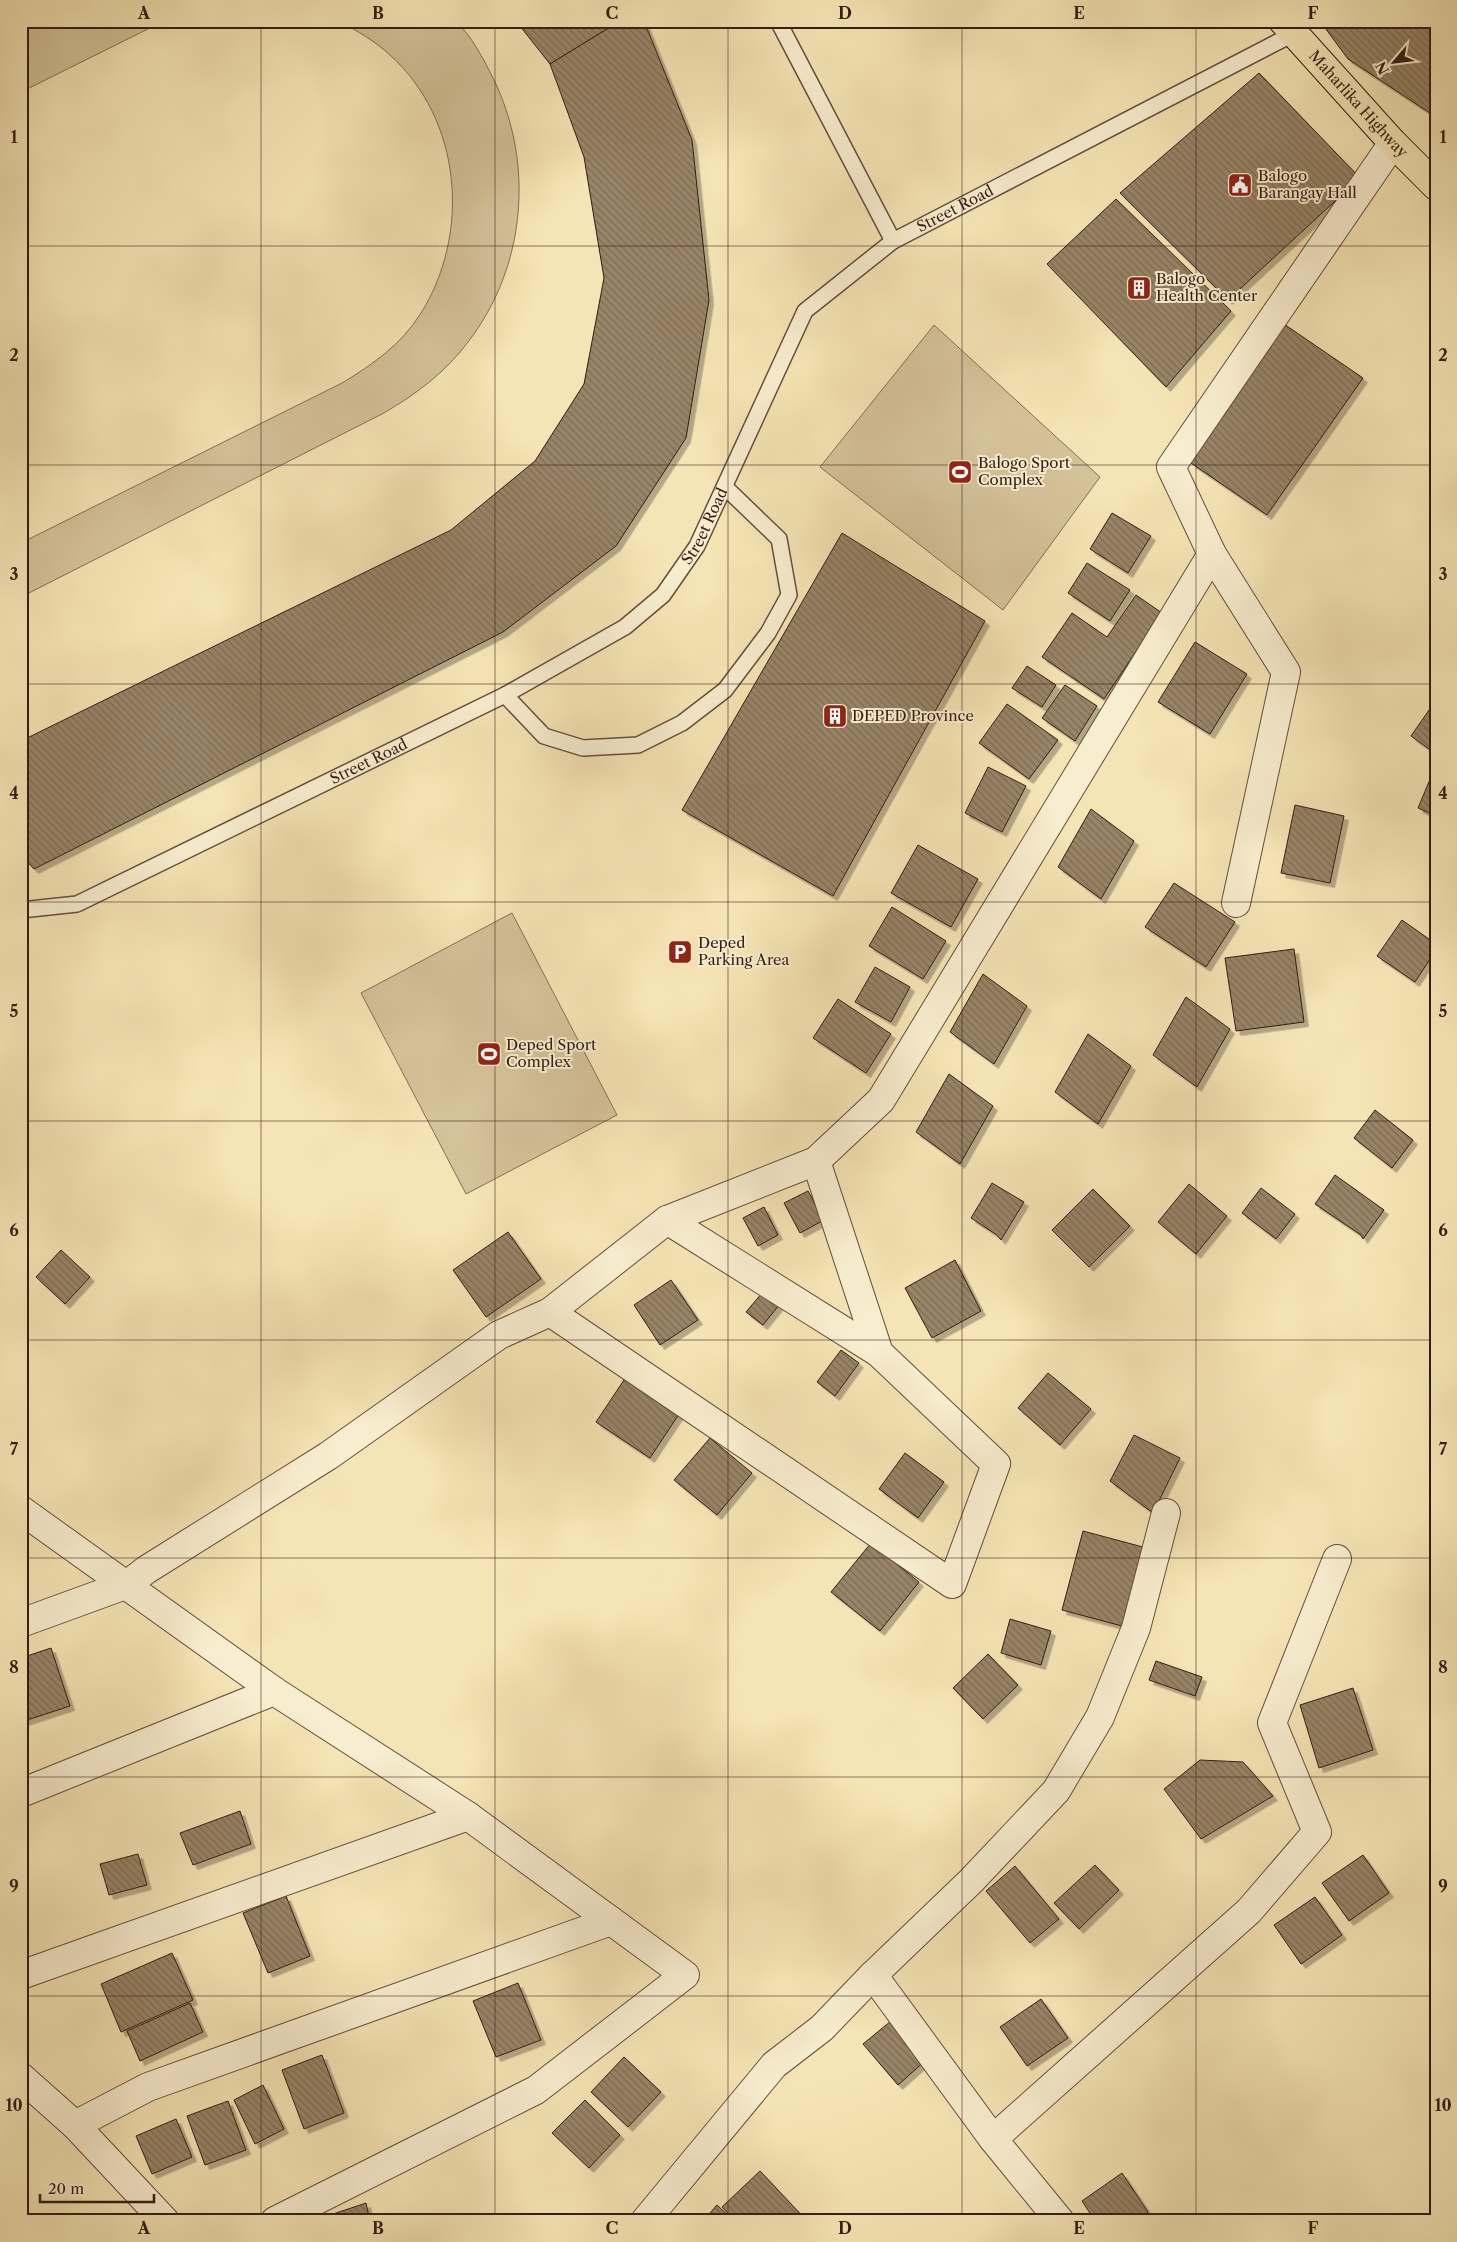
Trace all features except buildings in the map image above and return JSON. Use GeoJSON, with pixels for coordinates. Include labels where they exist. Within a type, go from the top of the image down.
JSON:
{"type":"FeatureCollection","features":[{"type":"Feature","properties":{"kind":"main road","name":"Maharlika Highway"},"geometry":{"type":"LineString","coordinates":[[1288,28],[1393,143],[1436,186]]}},
{"type":"Feature","properties":{"kind":"street"},"geometry":{"type":"LineString","coordinates":[[1236,903],[1286,672],[1212,554],[1171,467],[1393,143]]}},
{"type":"Feature","properties":{"kind":"street"},"geometry":{"type":"LineString","coordinates":[[21,1623],[128,1584],[146,1570],[328,1456],[499,1335],[550,1312],[668,1220],[816,1161],[882,1100],[1212,554]]}},
{"type":"Feature","properties":{"kind":"street"},"geometry":{"type":"LineString","coordinates":[[816,1161],[879,1353]]}},
{"type":"Feature","properties":{"kind":"street"},"geometry":{"type":"LineString","coordinates":[[550,1312],[952,1584],[996,1464],[879,1353],[668,1220]]}},
{"type":"Feature","properties":{"kind":"street"},"geometry":{"type":"LineString","coordinates":[[21,1510],[128,1584],[274,1691],[468,1816],[685,1975],[536,2090],[275,2221]]}},
{"type":"Feature","properties":{"kind":"street"},"geometry":{"type":"LineString","coordinates":[[645,2221],[774,2065],[822,2028],[873,1975],[971,1881],[1056,1791],[1100,1717],[1136,1628],[1166,1513]]}},
{"type":"Feature","properties":{"kind":"street"},"geometry":{"type":"LineString","coordinates":[[993,2139],[1248,1911],[1317,1832],[1272,1723],[1337,1558]]}},
{"type":"Feature","properties":{"kind":"street"},"geometry":{"type":"LineString","coordinates":[[21,1793],[274,1691]]}},
{"type":"Feature","properties":{"kind":"street"},"geometry":{"type":"LineString","coordinates":[[21,1975],[468,1816]]}},
{"type":"Feature","properties":{"kind":"street"},"geometry":{"type":"LineString","coordinates":[[75,2125],[148,2087],[611,1921]]}},
{"type":"Feature","properties":{"kind":"street"},"geometry":{"type":"LineString","coordinates":[[873,1975],[993,2139],[1060,2221]]}},
{"type":"Feature","properties":{"kind":"street"},"geometry":{"type":"LineString","coordinates":[[21,2077],[75,2125],[165,2221]]}},
{"type":"Feature","properties":{"kind":"lane"},"geometry":{"type":"LineString","coordinates":[[778,21],[894,241]]}},
{"type":"Feature","properties":{"kind":"lane","name":"Street Road"},"geometry":{"type":"LineString","coordinates":[[21,910],[77,904],[505,695],[625,627],[663,595],[697,546],[805,311],[894,241],[1288,28]]}},
{"type":"Feature","properties":{"kind":"lane"},"geometry":{"type":"LineString","coordinates":[[505,695],[544,736],[583,748],[638,745],[682,723],[724,690],[768,633],[789,594],[779,539],[725,487]]}},
{"type":"Feature","properties":{"kind":"shaded area"},"geometry":{"type":"Polygon","coordinates":[[[35,21],[164,21],[21,92],[21,28],[35,21]]]}},
{"type":"Feature","properties":{"kind":"shaded area"},"geometry":{"type":"Polygon","coordinates":[[[339,21],[456,21],[472,41],[489,70],[506,111],[515,145],[519,179],[518,214],[512,248],[502,281],[487,313],[468,342],[449,364],[418,391],[394,407],[21,597],[21,543],[342,383],[386,353],[405,334],[421,313],[437,282],[447,248],[452,213],[451,178],[445,144],[432,111],[414,81],[384,50],[366,36],[339,21]]]}},
{"type":"Feature","properties":{"kind":"shaded area","name":"Balogo Sport Complex"},"geometry":{"type":"Polygon","coordinates":[[[934,325],[1100,477],[1003,610],[820,467],[934,325]]]}},
{"type":"Feature","properties":{"kind":"shaded area","name":"Deped Sport Complex"},"geometry":{"type":"Polygon","coordinates":[[[512,913],[617,1115],[466,1194],[361,993],[512,913]]]}},
{"type":"Feature","properties":{"kind":"place","name":"Balogo Barangay Hall"},"geometry":{"type":"Point","coordinates":[1240,185]}},
{"type":"Feature","properties":{"kind":"place","name":"Balogo Health Center"},"geometry":{"type":"Point","coordinates":[1139,288]}},
{"type":"Feature","properties":{"kind":"place","name":"Balogo Sport Complex"},"geometry":{"type":"Point","coordinates":[960,472]}},
{"type":"Feature","properties":{"kind":"place","name":"DEPED Province"},"geometry":{"type":"Point","coordinates":[835,716]}},
{"type":"Feature","properties":{"kind":"place","name":"Deped Parking Area"},"geometry":{"type":"Point","coordinates":[680,952]}},
{"type":"Feature","properties":{"kind":"place","name":"Deped Sport Complex"},"geometry":{"type":"Point","coordinates":[489,1054]}}]}
